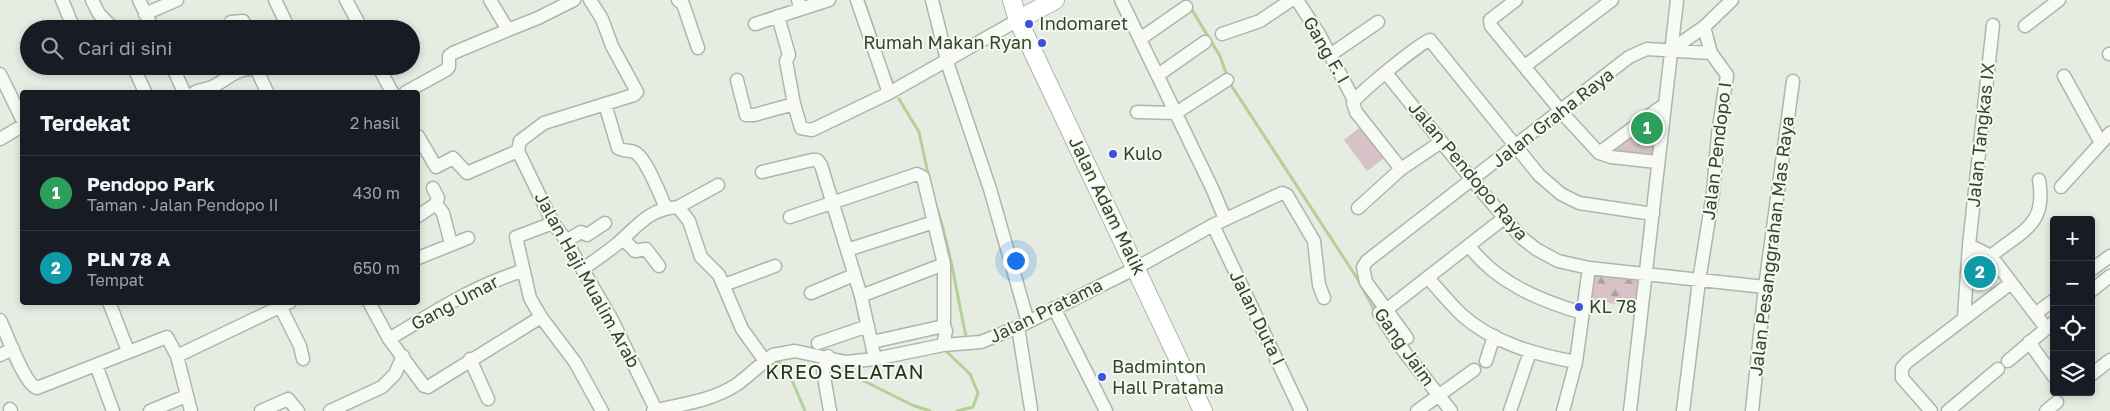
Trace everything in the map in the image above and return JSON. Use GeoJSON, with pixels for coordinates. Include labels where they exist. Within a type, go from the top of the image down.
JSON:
{"type":"FeatureCollection","features":[{"type":"Feature","properties":{"kind":"street"},"geometry":{"type":"LineString","coordinates":[[62,0],[70,20]]}},
{"type":"Feature","properties":{"kind":"street"},"geometry":{"type":"LineString","coordinates":[[92,0],[99,14],[105,20]]}},
{"type":"Feature","properties":{"kind":"street"},"geometry":{"type":"LineString","coordinates":[[139,0],[148,20]]}},
{"type":"Feature","properties":{"kind":"street"},"geometry":{"type":"LineString","coordinates":[[145,14],[177,0]]}},
{"type":"Feature","properties":{"kind":"street"},"geometry":{"type":"LineString","coordinates":[[275,0],[284,20]]}},
{"type":"Feature","properties":{"kind":"street"},"geometry":{"type":"LineString","coordinates":[[346,0],[354,20]]}},
{"type":"Feature","properties":{"kind":"street"},"geometry":{"type":"LineString","coordinates":[[490,0],[508,30]]}},
{"type":"Feature","properties":{"kind":"street"},"geometry":{"type":"LineString","coordinates":[[410,90],[446,70],[449,67],[449,56],[574,0]]}},
{"type":"Feature","properties":{"kind":"street"},"geometry":{"type":"LineString","coordinates":[[420,139],[436,166],[453,158],[465,172],[469,173],[518,151],[520,142],[544,123],[634,95],[637,89],[612,46],[602,19],[590,0]]}},
{"type":"Feature","properties":{"kind":"street"},"geometry":{"type":"LineString","coordinates":[[678,0],[683,4],[698,48]]}},
{"type":"Feature","properties":{"kind":"street"},"geometry":{"type":"LineString","coordinates":[[756,24],[778,16],[799,4],[829,0]]}},
{"type":"Feature","properties":{"kind":"street"},"geometry":{"type":"LineString","coordinates":[[857,0],[889,93]]}},
{"type":"Feature","properties":{"kind":"street"},"geometry":{"type":"LineString","coordinates":[[932,0],[947,60],[990,189],[1023,324],[1031,409]]}},
{"type":"Feature","properties":{"kind":"street","name":"Jalan Adam Malik"},"geometry":{"type":"LineString","coordinates":[[1012,0],[1018,20],[1203,411]]}},
{"type":"Feature","properties":{"kind":"street"},"geometry":{"type":"LineString","coordinates":[[778,16],[789,56],[786,61],[794,104],[801,128],[812,130],[889,93],[1055,0]]}},
{"type":"Feature","properties":{"kind":"street","name":"Jalan Duta I"},"geometry":{"type":"LineString","coordinates":[[1121,0],[1176,113],[1219,222],[1301,411]]}},
{"type":"Feature","properties":{"kind":"street"},"geometry":{"type":"LineString","coordinates":[[1222,34],[1260,21],[1292,0]]}},
{"type":"Feature","properties":{"kind":"street","name":"Gang F. I"},"geometry":{"type":"LineString","coordinates":[[1297,0],[1354,100],[1356,112],[1401,169]]}},
{"type":"Feature","properties":{"kind":"street"},"geometry":{"type":"LineString","coordinates":[[1507,0],[1491,16],[1491,26],[1560,111],[1599,152],[1610,157],[1657,162]]}},
{"type":"Feature","properties":{"kind":"street"},"geometry":{"type":"LineString","coordinates":[[1491,20],[1516,0]]}},
{"type":"Feature","properties":{"kind":"street"},"geometry":{"type":"LineString","coordinates":[[1525,66],[1612,0]]}},
{"type":"Feature","properties":{"kind":"street"},"geometry":{"type":"LineString","coordinates":[[1630,411],[1677,0]]}},
{"type":"Feature","properties":{"kind":"street"},"geometry":{"type":"LineString","coordinates":[[1671,50],[1704,27],[1732,0]]}},
{"type":"Feature","properties":{"kind":"street"},"geometry":{"type":"LineString","coordinates":[[2025,26],[2059,0]]}},
{"type":"Feature","properties":{"kind":"street"},"geometry":{"type":"LineString","coordinates":[[1140,39],[1186,7]]}},
{"type":"Feature","properties":{"kind":"street"},"geometry":{"type":"LineString","coordinates":[[1330,55],[1378,22]]}},
{"type":"Feature","properties":{"kind":"street","name":"Jalan Tangkas IX"},"geometry":{"type":"LineString","coordinates":[[1964,317],[1969,245],[1993,26]]}},
{"type":"Feature","properties":{"kind":"street","name":"Jalan Pendopo I"},"geometry":{"type":"LineString","coordinates":[[1683,411],[1727,75],[1711,53],[1704,27]]}},
{"type":"Feature","properties":{"kind":"street"},"geometry":{"type":"LineString","coordinates":[[1354,100],[1426,40],[1432,41],[1539,175],[1560,194],[1579,203],[1653,214]]}},
{"type":"Feature","properties":{"kind":"street"},"geometry":{"type":"LineString","coordinates":[[1158,75],[1206,42]]}},
{"type":"Feature","properties":{"kind":"street","name":"Jalan Graha Raya"},"geometry":{"type":"LineString","coordinates":[[1386,310],[1366,282],[1363,267],[1367,261],[1639,52],[1647,49],[1711,53]]}},
{"type":"Feature","properties":{"kind":"street","name":"Jalan Pendopo Raya"},"geometry":{"type":"LineString","coordinates":[[1386,73],[1504,218],[1536,249],[1558,261],[1589,268],[1646,276],[1765,287]]}},
{"type":"Feature","properties":{"kind":"street"},"geometry":{"type":"LineString","coordinates":[[0,74],[20,115]]}},
{"type":"Feature","properties":{"kind":"street"},"geometry":{"type":"LineString","coordinates":[[137,75],[144,90]]}},
{"type":"Feature","properties":{"kind":"street"},"geometry":{"type":"LineString","coordinates":[[176,75],[183,90]]}},
{"type":"Feature","properties":{"kind":"street"},"geometry":{"type":"LineString","coordinates":[[201,90],[216,85],[231,75]]}},
{"type":"Feature","properties":{"kind":"street"},"geometry":{"type":"LineString","coordinates":[[264,75],[267,90]]}},
{"type":"Feature","properties":{"kind":"street"},"geometry":{"type":"LineString","coordinates":[[383,75],[391,90]]}},
{"type":"Feature","properties":{"kind":"street"},"geometry":{"type":"LineString","coordinates":[[2064,76],[2101,144]]}},
{"type":"Feature","properties":{"kind":"street"},"geometry":{"type":"LineString","coordinates":[[737,80],[746,115],[749,116],[794,104]]}},
{"type":"Feature","properties":{"kind":"street"},"geometry":{"type":"LineString","coordinates":[[1137,112],[1176,113],[1227,80]]}},
{"type":"Feature","properties":{"kind":"street","name":"Jalan Pesanggrahan Mas Raya"},"geometry":{"type":"LineString","coordinates":[[1752,411],[1765,287],[1793,81]]}},
{"type":"Feature","properties":{"kind":"street"},"geometry":{"type":"LineString","coordinates":[[604,104],[618,148],[622,151],[635,152],[642,158],[672,207],[690,221],[701,257],[713,267],[724,286],[742,329],[765,361]]}},
{"type":"Feature","properties":{"kind":"street"},"geometry":{"type":"LineString","coordinates":[[1599,152],[1664,104]]}},
{"type":"Feature","properties":{"kind":"street"},"geometry":{"type":"LineString","coordinates":[[0,139],[20,127]]}},
{"type":"Feature","properties":{"kind":"street"},"geometry":{"type":"LineString","coordinates":[[2061,187],[2110,134]]}},
{"type":"Feature","properties":{"kind":"street"},"geometry":{"type":"LineString","coordinates":[[1358,208],[1401,169],[1441,142]]}},
{"type":"Feature","properties":{"kind":"street","name":"Jalan Haji Mualim Arab"},"geometry":{"type":"LineString","coordinates":[[518,151],[553,223],[611,318],[655,411]]}},
{"type":"Feature","properties":{"kind":"street"},"geometry":{"type":"LineString","coordinates":[[762,172],[817,160],[821,165],[861,296],[875,359]]}},
{"type":"Feature","properties":{"kind":"street"},"geometry":{"type":"LineString","coordinates":[[790,217],[917,174],[922,177],[926,186],[944,264],[944,326],[946,331],[943,345]]}},
{"type":"Feature","properties":{"kind":"street"},"geometry":{"type":"LineString","coordinates":[[1991,256],[2038,217],[2042,200],[2039,180]]}},
{"type":"Feature","properties":{"kind":"street"},"geometry":{"type":"LineString","coordinates":[[582,269],[623,239],[631,228],[652,214],[672,207],[718,185]]}},
{"type":"Feature","properties":{"kind":"street"},"geometry":{"type":"LineString","coordinates":[[420,215],[436,204],[438,198],[433,188]]}},
{"type":"Feature","properties":{"kind":"street","name":"Jalan Pratama"},"geometry":{"type":"LineString","coordinates":[[655,411],[695,403],[736,385],[779,352],[796,351],[828,356],[846,362],[875,359],[943,345],[974,344],[1023,324],[1136,268],[1219,222],[1277,194],[1290,191],[1296,210],[1314,241],[1319,286],[1324,298]]}},
{"type":"Feature","properties":{"kind":"street"},"geometry":{"type":"LineString","coordinates":[[436,204],[443,213],[451,244]]}},
{"type":"Feature","properties":{"kind":"street"},"geometry":{"type":"LineString","coordinates":[[1407,338],[1386,310],[1504,218]]}},
{"type":"Feature","properties":{"kind":"street"},"geometry":{"type":"LineString","coordinates":[[847,250],[934,222]]}},
{"type":"Feature","properties":{"kind":"street"},"geometry":{"type":"LineString","coordinates":[[553,223],[516,237],[522,271],[530,298],[541,318],[575,362],[602,411]]}},
{"type":"Feature","properties":{"kind":"street"},"geometry":{"type":"LineString","coordinates":[[566,242],[581,232],[587,235],[605,223]]}},
{"type":"Feature","properties":{"kind":"street"},"geometry":{"type":"LineString","coordinates":[[420,257],[468,238]]}},
{"type":"Feature","properties":{"kind":"street"},"geometry":{"type":"LineString","coordinates":[[623,239],[635,251],[646,249],[659,266]]}},
{"type":"Feature","properties":{"kind":"street"},"geometry":{"type":"LineString","coordinates":[[1948,411],[2050,325],[2035,314],[1991,256],[1969,245]]}},
{"type":"Feature","properties":{"kind":"street"},"geometry":{"type":"LineString","coordinates":[[1469,246],[1491,271],[1512,285],[1531,295],[1582,313]]}},
{"type":"Feature","properties":{"kind":"street"},"geometry":{"type":"LineString","coordinates":[[2095,268],[2108,261]]}},
{"type":"Feature","properties":{"kind":"street"},"geometry":{"type":"LineString","coordinates":[[861,296],[944,264]]}},
{"type":"Feature","properties":{"kind":"street"},"geometry":{"type":"LineString","coordinates":[[724,286],[775,266]]}},
{"type":"Feature","properties":{"kind":"street"},"geometry":{"type":"LineString","coordinates":[[1563,411],[1576,362],[1589,268]]}},
{"type":"Feature","properties":{"kind":"street","name":"Gang Umar"},"geometry":{"type":"LineString","coordinates":[[389,339],[470,291],[488,282],[522,271]]}},
{"type":"Feature","properties":{"kind":"street"},"geometry":{"type":"LineString","coordinates":[[811,292],[854,276]]}},
{"type":"Feature","properties":{"kind":"street"},"geometry":{"type":"LineString","coordinates":[[2095,288],[2110,276]]}},
{"type":"Feature","properties":{"kind":"street"},"geometry":{"type":"LineString","coordinates":[[1428,278],[1462,316],[1494,336],[1530,352],[1576,362]]}},
{"type":"Feature","properties":{"kind":"street"},"geometry":{"type":"LineString","coordinates":[[1931,411],[1902,378],[1902,368],[1964,317],[2011,283]]}},
{"type":"Feature","properties":{"kind":"street","name":"Gang Jaim"},"geometry":{"type":"LineString","coordinates":[[1370,298],[1398,342],[1452,411]]}},
{"type":"Feature","properties":{"kind":"street"},"geometry":{"type":"LineString","coordinates":[[2035,314],[2050,303]]}},
{"type":"Feature","properties":{"kind":"street"},"geometry":{"type":"LineString","coordinates":[[110,305],[128,351]]}},
{"type":"Feature","properties":{"kind":"street"},"geometry":{"type":"LineString","coordinates":[[177,356],[286,305],[303,359]]}},
{"type":"Feature","properties":{"kind":"street"},"geometry":{"type":"LineString","coordinates":[[371,305],[389,339],[424,386],[428,387],[470,359],[541,318]]}},
{"type":"Feature","properties":{"kind":"street"},"geometry":{"type":"LineString","coordinates":[[1054,308],[1106,411]]}},
{"type":"Feature","properties":{"kind":"street"},"geometry":{"type":"LineString","coordinates":[[0,320],[32,386],[37,388],[168,337],[177,356],[191,411]]}},
{"type":"Feature","properties":{"kind":"street"},"geometry":{"type":"LineString","coordinates":[[818,344],[868,326]]}},
{"type":"Feature","properties":{"kind":"street"},"geometry":{"type":"LineString","coordinates":[[872,342],[944,326]]}},
{"type":"Feature","properties":{"kind":"street"},"geometry":{"type":"LineString","coordinates":[[1486,361],[1494,336]]}},
{"type":"Feature","properties":{"kind":"street"},"geometry":{"type":"LineString","coordinates":[[2030,342],[2050,371]]}},
{"type":"Feature","properties":{"kind":"street"},"geometry":{"type":"LineString","coordinates":[[0,355],[14,349]]}},
{"type":"Feature","properties":{"kind":"street"},"geometry":{"type":"LineString","coordinates":[[1510,411],[1530,352]]}},
{"type":"Feature","properties":{"kind":"street"},"geometry":{"type":"LineString","coordinates":[[330,411],[382,387],[395,374],[403,356]]}},
{"type":"Feature","properties":{"kind":"street"},"geometry":{"type":"LineString","coordinates":[[828,356],[824,371],[830,411]]}},
{"type":"Feature","properties":{"kind":"street"},"geometry":{"type":"LineString","coordinates":[[470,359],[488,399]]}},
{"type":"Feature","properties":{"kind":"street"},"geometry":{"type":"LineString","coordinates":[[2095,372],[2110,360]]}},
{"type":"Feature","properties":{"kind":"street"},"geometry":{"type":"LineString","coordinates":[[96,365],[113,411]]}},
{"type":"Feature","properties":{"kind":"street"},"geometry":{"type":"LineString","coordinates":[[1416,411],[1474,370]]}},
{"type":"Feature","properties":{"kind":"street"},"geometry":{"type":"LineString","coordinates":[[150,411],[186,396]]}},
{"type":"Feature","properties":{"kind":"street"},"geometry":{"type":"LineString","coordinates":[[260,411],[286,399],[290,400],[298,411]]}},
{"type":"Feature","properties":{"kind":"street"},"geometry":{"type":"LineString","coordinates":[[2046,411],[2057,402]]}},
{"type":"Feature","properties":{"kind":"green space"},"geometry":{"type":"Polygon","coordinates":[[[1661,109],[1656,159],[1604,152],[1661,109]]]}},
{"type":"Feature","properties":{"kind":"green space"},"geometry":{"type":"Polygon","coordinates":[[[1363,125],[1387,156],[1367,171],[1344,140],[1363,125]]]}},
{"type":"Feature","properties":{"kind":"green space"},"geometry":{"type":"Polygon","coordinates":[[[1594,272],[1641,278],[1637,307],[1589,300],[1594,272]]]}},
{"type":"Feature","properties":{"kind":"waterway"},"geometry":{"type":"LineString","coordinates":[[1186,0],[1220,56],[1227,76]]}},
{"type":"Feature","properties":{"kind":"waterway"},"geometry":{"type":"LineString","coordinates":[[864,2],[876,36]]}},
{"type":"Feature","properties":{"kind":"waterway"},"geometry":{"type":"LineString","coordinates":[[888,73],[894,85]]}},
{"type":"Feature","properties":{"kind":"waterway"},"geometry":{"type":"LineString","coordinates":[[1229,82],[1357,278],[1376,313]]}},
{"type":"Feature","properties":{"kind":"waterway"},"geometry":{"type":"LineString","coordinates":[[899,99],[919,132],[929,178]]}},
{"type":"Feature","properties":{"kind":"waterway"},"geometry":{"type":"LineString","coordinates":[[936,206],[950,256],[967,341]]}},
{"type":"Feature","properties":{"kind":"waterway"},"geometry":{"type":"LineString","coordinates":[[947,352],[970,374],[978,393],[973,407],[957,411]]}},
{"type":"Feature","properties":{"kind":"waterway"},"geometry":{"type":"LineString","coordinates":[[783,358],[777,362],[786,366],[805,411]]}},
{"type":"Feature","properties":{"kind":"waterway"},"geometry":{"type":"LineString","coordinates":[[834,366],[912,405],[930,411]]}},
{"type":"Feature","properties":{"kind":"place","name":"Indomaret"},"geometry":{"type":"Point","coordinates":[1029,24]}},
{"type":"Feature","properties":{"kind":"place","name":"Rumah Makan Ryan"},"geometry":{"type":"Point","coordinates":[1042,43]}},
{"type":"Feature","properties":{"kind":"place","name":"Pendopo Park"},"geometry":{"type":"Point","coordinates":[1647,128]}},
{"type":"Feature","properties":{"kind":"place","name":"Kulo"},"geometry":{"type":"Point","coordinates":[1113,154]}},
{"type":"Feature","properties":{"kind":"place","name":"PLN 78 A"},"geometry":{"type":"Point","coordinates":[1980,272]}},
{"type":"Feature","properties":{"kind":"place","name":"KL 78"},"geometry":{"type":"Point","coordinates":[1579,307]}},
{"type":"Feature","properties":{"kind":"place","name":"Badminton Hall Pratama"},"geometry":{"type":"Point","coordinates":[1102,377]}},
{"type":"Feature","properties":{"kind":"district","name":"KREO SELATAN"},"geometry":{"type":"Point","coordinates":[845,372]}}]}
